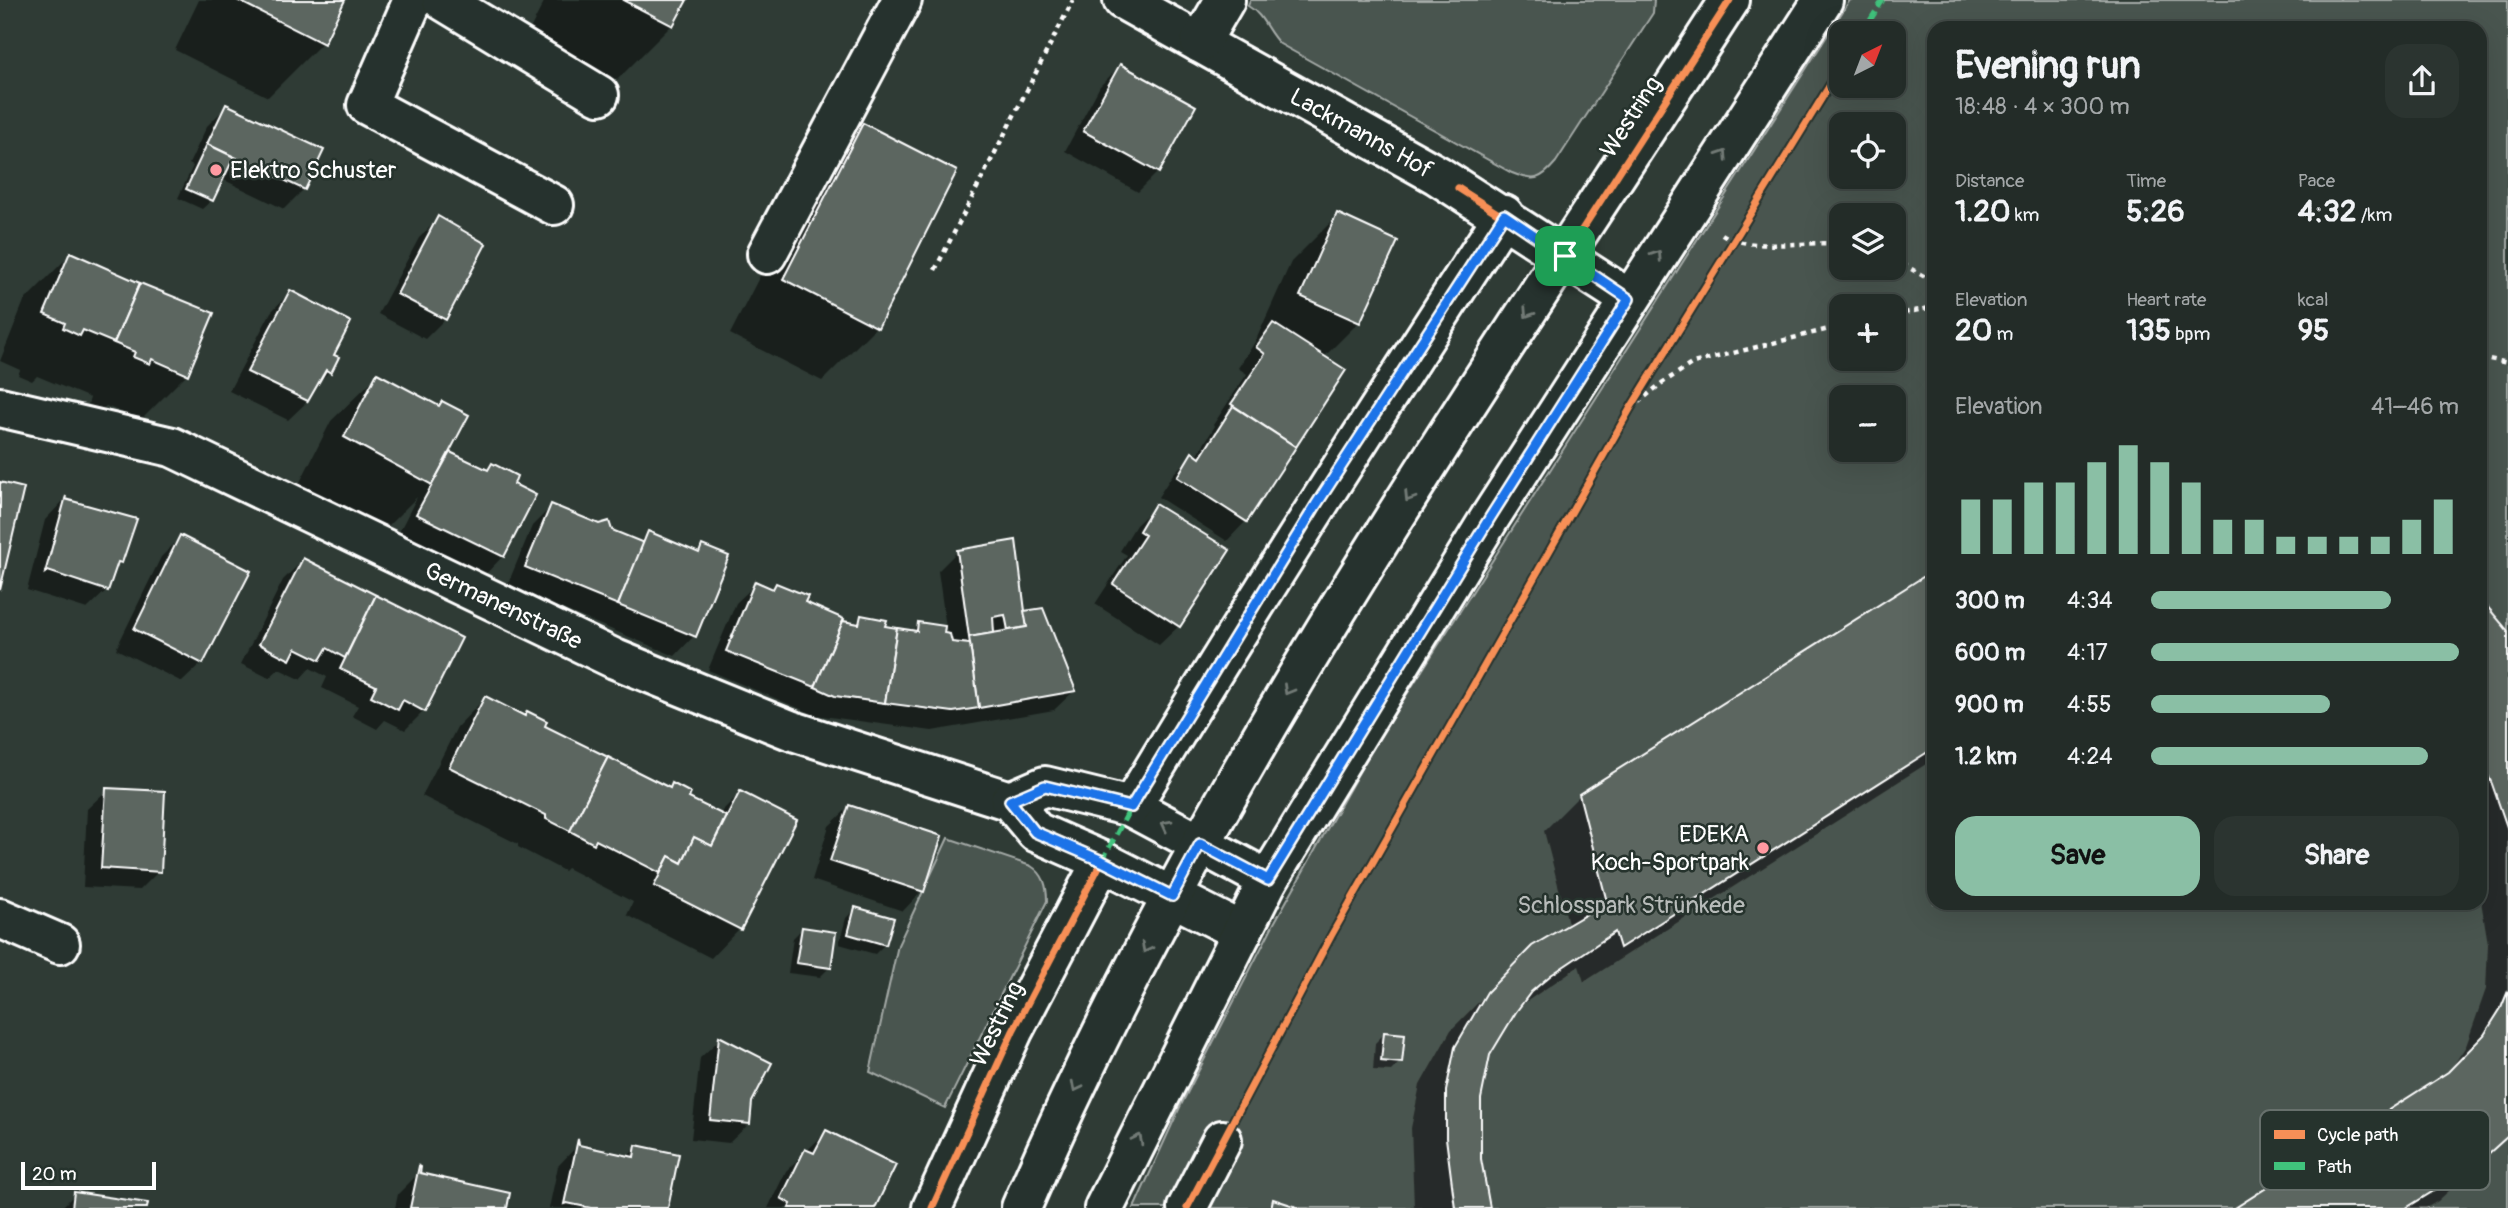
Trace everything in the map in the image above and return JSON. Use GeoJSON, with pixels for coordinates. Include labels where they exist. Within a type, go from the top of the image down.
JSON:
{"type":"FeatureCollection","features":[{"type":"Feature","properties":{"kind":"street"},"geometry":{"type":"LineString","coordinates":[[413,0],[367,105],[554,205]]}},
{"type":"Feature","properties":{"kind":"street"},"geometry":{"type":"LineString","coordinates":[[442,0],[598,94]]}},
{"type":"Feature","properties":{"kind":"street"},"geometry":{"type":"LineString","coordinates":[[825,89],[874,0]]}},
{"type":"Feature","properties":{"kind":"street"},"geometry":{"type":"LineString","coordinates":[[767,254],[902,0]]}},
{"type":"Feature","properties":{"kind":"street","name":"Lackmanns Hof"},"geometry":{"type":"LineString","coordinates":[[1123,0],[1437,175],[1504,215],[1629,299]]}},
{"type":"Feature","properties":{"kind":"street"},"geometry":{"type":"LineString","coordinates":[[1200,43],[1225,0]]}},
{"type":"Feature","properties":{"kind":"street","name":"Westring"},"geometry":{"type":"LineString","coordinates":[[1021,1208],[1055,1129],[1172,896],[1306,660],[1730,0]]}},
{"type":"Feature","properties":{"kind":"street"},"geometry":{"type":"LineString","coordinates":[[1104,1208],[1268,880],[1491,516],[1823,0]]}},
{"type":"Feature","properties":{"kind":"street"},"geometry":{"type":"LineString","coordinates":[[1131,807],[1301,528],[1504,215]]}},
{"type":"Feature","properties":{"kind":"street","name":"Germanenstraße"},"geometry":{"type":"LineString","coordinates":[[0,407],[172,447],[615,659],[790,730],[1010,801]]}},
{"type":"Feature","properties":{"kind":"street"},"geometry":{"type":"LineString","coordinates":[[1242,932],[1102,861],[1035,832],[1010,801],[1045,786],[1131,807],[1268,880]]}},
{"type":"Feature","properties":{"kind":"street","name":"Westring"},"geometry":{"type":"LineString","coordinates":[[932,1208],[1013,1031],[1102,861]]}},
{"type":"Feature","properties":{"kind":"street"},"geometry":{"type":"LineString","coordinates":[[0,918],[60,944]]}},
{"type":"Feature","properties":{"kind":"street"},"geometry":{"type":"LineString","coordinates":[[1187,1208],[1222,1140]]}},
{"type":"Feature","properties":{"kind":"path"},"geometry":{"type":"LineString","coordinates":[[935,270],[1073,0]]}},
{"type":"Feature","properties":{"kind":"path"},"geometry":{"type":"LineString","coordinates":[[1732,241],[1829,244]]}},
{"type":"Feature","properties":{"kind":"path"},"geometry":{"type":"LineString","coordinates":[[1906,266],[1927,278]]}},
{"type":"Feature","properties":{"kind":"path"},"geometry":{"type":"LineString","coordinates":[[1906,313],[1927,308]]}},
{"type":"Feature","properties":{"kind":"path"},"geometry":{"type":"LineString","coordinates":[[1630,409],[1662,383],[1693,363],[1829,329]]}},
{"type":"Feature","properties":{"kind":"path"},"geometry":{"type":"LineString","coordinates":[[2487,358],[2508,363]]}},
{"type":"Feature","properties":{"kind":"green space"},"geometry":{"type":"Polygon","coordinates":[[[1250,0],[1654,0],[1653,13],[1556,162],[1541,176],[1526,178],[1512,173],[1280,44],[1258,14],[1248,6],[1250,0]]]}},
{"type":"Feature","properties":{"kind":"green space","name":"Schlosspark Strünkede"},"geometry":{"type":"Polygon","coordinates":[[[1850,0],[2508,0],[2508,1208],[1134,1208],[1180,1107],[1273,925],[1372,749],[1829,33],[1829,98],[1906,98],[1906,21],[1837,21],[1850,0]]]}},
{"type":"Feature","properties":{"kind":"green space"},"geometry":{"type":"Polygon","coordinates":[[[948,838],[1031,866],[1044,881],[1047,901],[945,1108],[870,1072],[898,945],[948,838]]]}},
{"type":"Feature","properties":{"kind":"building"},"geometry":{"type":"Polygon","coordinates":[[[237,0],[345,0],[324,44],[237,0]]]}},
{"type":"Feature","properties":{"kind":"building"},"geometry":{"type":"Polygon","coordinates":[[[623,0],[687,0],[673,26],[623,0]]]}},
{"type":"Feature","properties":{"kind":"building"},"geometry":{"type":"Polygon","coordinates":[[[1120,64],[1196,106],[1159,173],[1083,131],[1120,64]]]}},
{"type":"Feature","properties":{"kind":"building"},"geometry":{"type":"Polygon","coordinates":[[[226,104],[324,150],[305,190],[207,144],[226,104]]]}},
{"type":"Feature","properties":{"kind":"building"},"geometry":{"type":"Polygon","coordinates":[[[863,123],[957,171],[878,328],[783,279],[863,123]]]}},
{"type":"Feature","properties":{"kind":"building"},"geometry":{"type":"Polygon","coordinates":[[[207,144],[234,157],[213,201],[186,189],[207,144]]]}},
{"type":"Feature","properties":{"kind":"building"},"geometry":{"type":"Polygon","coordinates":[[[1337,213],[1398,241],[1360,323],[1300,296],[1337,213]]]}},
{"type":"Feature","properties":{"kind":"building"},"geometry":{"type":"Polygon","coordinates":[[[438,216],[486,244],[446,320],[397,294],[438,216]]]}},
{"type":"Feature","properties":{"kind":"building"},"geometry":{"type":"Polygon","coordinates":[[[70,252],[140,283],[114,343],[83,330],[80,336],[63,328],[65,323],[44,314],[70,252]]]}},
{"type":"Feature","properties":{"kind":"building"},"geometry":{"type":"Polygon","coordinates":[[[140,283],[214,313],[188,375],[152,359],[150,364],[133,357],[135,352],[114,343],[140,283]]]}},
{"type":"Feature","properties":{"kind":"building"},"geometry":{"type":"Polygon","coordinates":[[[290,290],[351,322],[334,355],[339,357],[331,373],[326,370],[307,403],[308,401],[247,372],[290,290]]]}},
{"type":"Feature","properties":{"kind":"building"},"geometry":{"type":"Polygon","coordinates":[[[1273,323],[1346,370],[1296,447],[1231,404],[1265,354],[1256,347],[1273,323]]]}},
{"type":"Feature","properties":{"kind":"building"},"geometry":{"type":"Polygon","coordinates":[[[377,373],[439,406],[442,401],[469,415],[432,485],[344,437],[377,373]]]}},
{"type":"Feature","properties":{"kind":"building"},"geometry":{"type":"Polygon","coordinates":[[[1233,406],[1296,447],[1247,522],[1177,477],[1192,452],[1200,458],[1233,406]]]}},
{"type":"Feature","properties":{"kind":"building"},"geometry":{"type":"Polygon","coordinates":[[[450,452],[488,470],[492,463],[517,476],[514,484],[536,495],[504,557],[416,514],[450,452]]]}},
{"type":"Feature","properties":{"kind":"building"},"geometry":{"type":"Polygon","coordinates":[[[0,482],[24,488],[0,590],[0,482]]]}},
{"type":"Feature","properties":{"kind":"building"},"geometry":{"type":"Polygon","coordinates":[[[65,499],[137,519],[122,563],[118,562],[108,591],[48,571],[45,573],[65,499]]]}},
{"type":"Feature","properties":{"kind":"building"},"geometry":{"type":"Polygon","coordinates":[[[551,504],[599,524],[609,521],[612,530],[644,543],[618,605],[525,567],[551,504]]]}},
{"type":"Feature","properties":{"kind":"building"},"geometry":{"type":"Polygon","coordinates":[[[1155,504],[1230,550],[1180,627],[1113,584],[1145,535],[1139,531],[1155,504]]]}},
{"type":"Feature","properties":{"kind":"building"},"geometry":{"type":"Polygon","coordinates":[[[648,531],[699,553],[702,545],[729,556],[696,637],[618,605],[648,531]]]}},
{"type":"Feature","properties":{"kind":"building"},"geometry":{"type":"Polygon","coordinates":[[[180,535],[251,571],[203,664],[134,629],[180,535]]]}},
{"type":"Feature","properties":{"kind":"building"},"geometry":{"type":"Polygon","coordinates":[[[1016,540],[1027,627],[1008,630],[1005,615],[993,617],[994,633],[969,637],[957,550],[1016,540]]]}},
{"type":"Feature","properties":{"kind":"building"},"geometry":{"type":"Polygon","coordinates":[[[303,558],[376,595],[345,658],[327,648],[320,660],[296,648],[290,660],[259,644],[303,558]]]}},
{"type":"Feature","properties":{"kind":"building"},"geometry":{"type":"Polygon","coordinates":[[[1927,574],[1927,752],[1620,948],[1615,932],[1551,975],[1531,992],[1490,1055],[1481,1099],[1481,1159],[1490,1208],[1455,1208],[1446,1138],[1446,1091],[1455,1047],[1487,992],[1532,946],[1607,902],[1579,794],[1927,574]]]}},
{"type":"Feature","properties":{"kind":"building"},"geometry":{"type":"Polygon","coordinates":[[[755,581],[773,589],[776,583],[808,596],[805,602],[844,619],[815,687],[726,651],[755,581]]]}},
{"type":"Feature","properties":{"kind":"building"},"geometry":{"type":"Polygon","coordinates":[[[376,595],[462,638],[425,712],[403,700],[398,710],[371,696],[376,686],[340,669],[376,595]]]}},
{"type":"Feature","properties":{"kind":"building"},"geometry":{"type":"Polygon","coordinates":[[[2487,606],[2508,631],[2508,830],[2487,773],[2487,606]]]}},
{"type":"Feature","properties":{"kind":"building"},"geometry":{"type":"Polygon","coordinates":[[[1043,608],[1076,691],[979,708],[969,637],[1027,627],[1024,611],[1043,608]]]}},
{"type":"Feature","properties":{"kind":"building"},"geometry":{"type":"Polygon","coordinates":[[[861,615],[887,620],[885,626],[897,628],[885,703],[835,696],[815,687],[843,621],[859,624],[861,615]]]}},
{"type":"Feature","properties":{"kind":"building"},"geometry":{"type":"Polygon","coordinates":[[[918,622],[945,626],[944,633],[950,634],[952,642],[970,644],[979,708],[953,712],[885,703],[897,628],[917,631],[918,622]]]}},
{"type":"Feature","properties":{"kind":"building"},"geometry":{"type":"Polygon","coordinates":[[[485,696],[525,716],[527,711],[547,721],[545,726],[608,757],[570,831],[546,819],[546,815],[449,767],[485,696]]]}},
{"type":"Feature","properties":{"kind":"building"},"geometry":{"type":"Polygon","coordinates":[[[608,757],[670,788],[672,783],[691,793],[689,798],[726,816],[712,846],[694,837],[682,863],[669,856],[660,873],[596,840],[594,844],[570,831],[608,757]]]}},
{"type":"Feature","properties":{"kind":"building"},"geometry":{"type":"Polygon","coordinates":[[[106,788],[165,791],[161,872],[101,868],[106,788]]]}},
{"type":"Feature","properties":{"kind":"building"},"geometry":{"type":"Polygon","coordinates":[[[740,791],[797,820],[741,930],[654,886],[669,856],[682,863],[694,837],[712,846],[740,791]]]}},
{"type":"Feature","properties":{"kind":"building"},"geometry":{"type":"Polygon","coordinates":[[[849,805],[942,836],[924,892],[830,861],[849,805]]]}},
{"type":"Feature","properties":{"kind":"building"},"geometry":{"type":"Polygon","coordinates":[[[855,907],[894,918],[886,945],[848,934],[855,907]]]}},
{"type":"Feature","properties":{"kind":"building"},"geometry":{"type":"Polygon","coordinates":[[[802,927],[836,932],[831,968],[796,963],[802,927]]]}},
{"type":"Feature","properties":{"kind":"building"},"geometry":{"type":"Polygon","coordinates":[[[2508,991],[2508,1136],[2490,1152],[2490,1110],[2388,1110],[2448,1072],[2484,1035],[2508,991]]]}},
{"type":"Feature","properties":{"kind":"building"},"geometry":{"type":"Polygon","coordinates":[[[1384,1032],[1405,1034],[1402,1063],[1381,1061],[1384,1032]]]}},
{"type":"Feature","properties":{"kind":"building"},"geometry":{"type":"Polygon","coordinates":[[[719,1036],[772,1063],[752,1102],[750,1124],[710,1120],[719,1036]]]}},
{"type":"Feature","properties":{"kind":"building"},"geometry":{"type":"Polygon","coordinates":[[[826,1130],[896,1165],[875,1208],[789,1208],[791,1204],[781,1198],[805,1149],[814,1153],[826,1130]]]}},
{"type":"Feature","properties":{"kind":"building"},"geometry":{"type":"Polygon","coordinates":[[[578,1139],[579,1145],[634,1157],[636,1145],[679,1154],[668,1208],[591,1208],[564,1204],[578,1139]]]}},
{"type":"Feature","properties":{"kind":"building"},"geometry":{"type":"Polygon","coordinates":[[[419,1166],[420,1173],[510,1193],[507,1208],[410,1208],[419,1166]]]}},
{"type":"Feature","properties":{"kind":"building"},"geometry":{"type":"Polygon","coordinates":[[[2263,1190],[2435,1190],[2406,1208],[2235,1208],[2263,1190]]]}},
{"type":"Feature","properties":{"kind":"building"},"geometry":{"type":"Polygon","coordinates":[[[74,1192],[148,1203],[147,1208],[72,1208],[74,1192]]]}},
{"type":"Feature","properties":{"kind":"building"},"geometry":{"type":"Polygon","coordinates":[[[1273,1199],[1300,1208],[1271,1208],[1273,1199]]]}},
{"type":"Feature","properties":{"kind":"marked path"},"geometry":{"type":"LineString","coordinates":[[1870,21],[1883,0]]}},
{"type":"Feature","properties":{"kind":"marked path"},"geometry":{"type":"LineString","coordinates":[[1102,861],[1131,807]]}},
{"type":"Feature","properties":{"kind":"cycle path"},"geometry":{"type":"LineString","coordinates":[[1458,188],[1565,256],[1730,0]]}},
{"type":"Feature","properties":{"kind":"cycle path"},"geometry":{"type":"LineString","coordinates":[[1187,1208],[1331,936],[1630,409],[1829,86]]}},
{"type":"Feature","properties":{"kind":"cycle path"},"geometry":{"type":"LineString","coordinates":[[1131,807],[1315,509],[1504,215]]}},
{"type":"Feature","properties":{"kind":"cycle path"},"geometry":{"type":"LineString","coordinates":[[932,1208],[1013,1031],[1102,861]]}},
{"type":"Feature","properties":{"kind":"place","name":"Elektro Schuster"},"geometry":{"type":"Point","coordinates":[216,170]}},
{"type":"Feature","properties":{"kind":"place","name":"EDEKA Koch-Sportpark"},"geometry":{"type":"Point","coordinates":[1763,848]}},
{"type":"Feature","properties":{"kind":"route"},"geometry":{"type":"LineString","coordinates":[[1504,215],[1565,256],[1629,299],[1491,516],[1268,880],[1200,844],[1172,896],[1035,832],[1010,801],[1045,786],[1131,807],[1316,505],[1504,215]]}}]}
